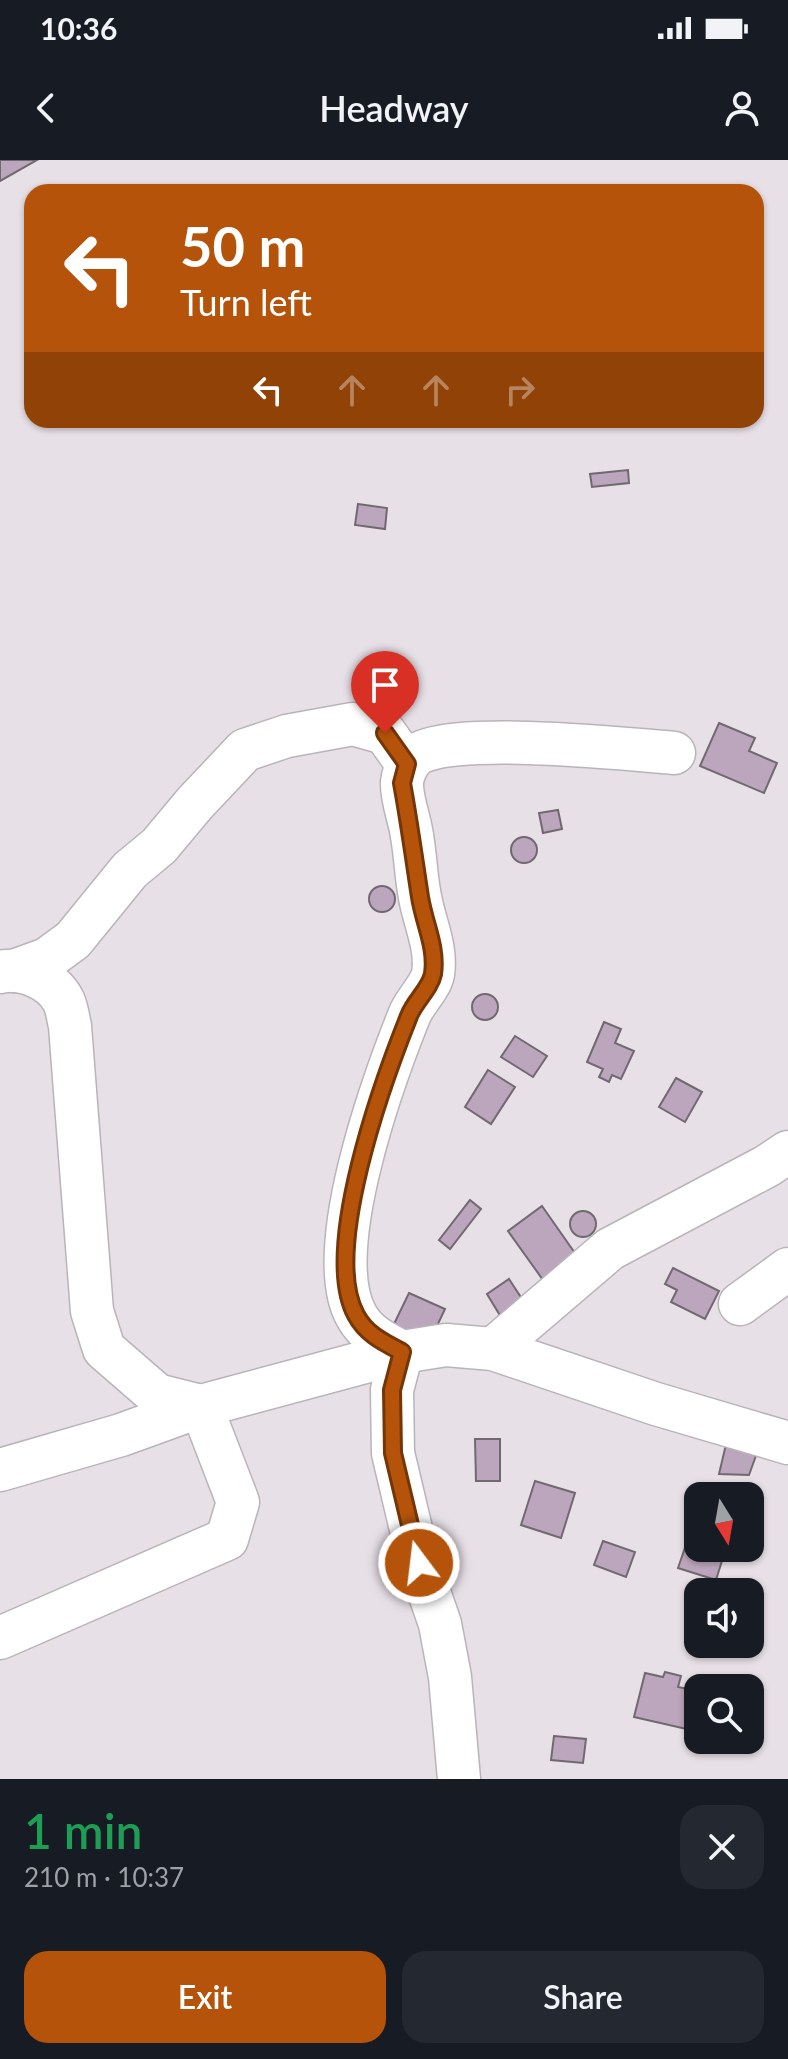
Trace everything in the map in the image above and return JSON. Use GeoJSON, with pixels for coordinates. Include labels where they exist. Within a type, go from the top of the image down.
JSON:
{"type":"FeatureCollection","features":[{"type":"Feature","properties":{"kind":"street"},"geometry":{"type":"LineString","coordinates":[[7,972],[47,959],[73,940],[130,870],[159,846],[245,750],[287,736],[353,724],[385,733],[407,764]]}},
{"type":"Feature","properties":{"kind":"street"},"geometry":{"type":"LineString","coordinates":[[402,1352],[369,1333],[355,1314],[346,1290],[344,1266],[358,1175],[383,1084],[410,1011],[433,976],[433,945],[420,900],[402,783],[407,764],[417,753],[500,742],[674,753]]}},
{"type":"Feature","properties":{"kind":"street"},"geometry":{"type":"LineString","coordinates":[[7,972],[43,978],[63,999],[70,1026],[92,1311],[104,1349],[157,1395],[201,1406]]}},
{"type":"Feature","properties":{"kind":"street"},"geometry":{"type":"LineString","coordinates":[[493,1349],[610,1249],[788,1152]]}},
{"type":"Feature","properties":{"kind":"street"},"geometry":{"type":"LineString","coordinates":[[740,1304],[788,1269]]}},
{"type":"Feature","properties":{"kind":"street"},"geometry":{"type":"LineString","coordinates":[[0,1470],[121,1435],[201,1406],[402,1352],[446,1345],[493,1349],[656,1404],[788,1443]]}},
{"type":"Feature","properties":{"kind":"street"},"geometry":{"type":"LineString","coordinates":[[402,1352],[392,1390],[393,1453],[419,1563],[440,1624],[450,1677],[459,1779]]}},
{"type":"Feature","properties":{"kind":"street"},"geometry":{"type":"LineString","coordinates":[[0,1638],[227,1539],[238,1502],[201,1406]]}},
{"type":"Feature","properties":{"kind":"building"},"geometry":{"type":"Polygon","coordinates":[[[0,160],[37,160],[0,181],[0,160]]]}},
{"type":"Feature","properties":{"kind":"building"},"geometry":{"type":"Polygon","coordinates":[[[628,470],[629,483],[592,487],[590,474],[628,470]]]}},
{"type":"Feature","properties":{"kind":"building"},"geometry":{"type":"Polygon","coordinates":[[[358,504],[387,508],[385,529],[355,525],[358,504]]]}},
{"type":"Feature","properties":{"kind":"building"},"geometry":{"type":"Polygon","coordinates":[[[719,723],[755,738],[749,751],[777,763],[764,793],[700,766],[719,723]]]}},
{"type":"Feature","properties":{"kind":"building"},"geometry":{"type":"Polygon","coordinates":[[[558,810],[562,829],[543,833],[539,813],[558,810]]]}},
{"type":"Feature","properties":{"kind":"building"},"geometry":{"type":"Polygon","coordinates":[[[524,837],[533,841],[537,850],[533,859],[524,863],[515,859],[511,850],[515,841],[524,837]]]}},
{"type":"Feature","properties":{"kind":"building"},"geometry":{"type":"Polygon","coordinates":[[[382,886],[391,890],[395,899],[391,908],[382,912],[373,908],[369,899],[373,890],[382,886]]]}},
{"type":"Feature","properties":{"kind":"building"},"geometry":{"type":"Polygon","coordinates":[[[485,994],[494,998],[498,1007],[494,1016],[485,1020],[476,1016],[472,1007],[476,998],[485,994]]]}},
{"type":"Feature","properties":{"kind":"building"},"geometry":{"type":"Polygon","coordinates":[[[604,1022],[621,1029],[615,1043],[634,1051],[621,1079],[612,1075],[609,1082],[599,1077],[603,1069],[587,1062],[604,1022]]]}},
{"type":"Feature","properties":{"kind":"building"},"geometry":{"type":"Polygon","coordinates":[[[515,1036],[547,1056],[533,1077],[501,1057],[515,1036]]]}},
{"type":"Feature","properties":{"kind":"building"},"geometry":{"type":"Polygon","coordinates":[[[488,1070],[515,1087],[491,1124],[465,1107],[488,1070]]]}},
{"type":"Feature","properties":{"kind":"building"},"geometry":{"type":"Polygon","coordinates":[[[676,1078],[702,1092],[685,1122],[659,1107],[676,1078]]]}},
{"type":"Feature","properties":{"kind":"building"},"geometry":{"type":"Polygon","coordinates":[[[470,1200],[481,1209],[450,1249],[439,1240],[470,1200]]]}},
{"type":"Feature","properties":{"kind":"building"},"geometry":{"type":"Polygon","coordinates":[[[542,1206],[577,1256],[543,1280],[508,1231],[542,1206]]]}},
{"type":"Feature","properties":{"kind":"building"},"geometry":{"type":"Polygon","coordinates":[[[583,1211],[592,1215],[596,1224],[592,1233],[583,1237],[574,1233],[570,1224],[574,1215],[583,1211]]]}},
{"type":"Feature","properties":{"kind":"building"},"geometry":{"type":"Polygon","coordinates":[[[673,1268],[719,1291],[705,1319],[671,1302],[677,1290],[665,1284],[673,1268]]]}},
{"type":"Feature","properties":{"kind":"building"},"geometry":{"type":"Polygon","coordinates":[[[509,1279],[524,1302],[501,1317],[487,1294],[509,1279]]]}},
{"type":"Feature","properties":{"kind":"building"},"geometry":{"type":"Polygon","coordinates":[[[409,1293],[445,1309],[429,1343],[393,1326],[409,1293]]]}},
{"type":"Feature","properties":{"kind":"building"},"geometry":{"type":"Polygon","coordinates":[[[475,1439],[500,1439],[500,1481],[476,1481],[475,1439]]]}},
{"type":"Feature","properties":{"kind":"building"},"geometry":{"type":"Polygon","coordinates":[[[727,1440],[758,1450],[749,1475],[719,1474],[727,1440]]]}},
{"type":"Feature","properties":{"kind":"building"},"geometry":{"type":"Polygon","coordinates":[[[535,1481],[575,1493],[561,1538],[521,1525],[535,1481]]]}},
{"type":"Feature","properties":{"kind":"building"},"geometry":{"type":"Polygon","coordinates":[[[603,1541],[635,1552],[626,1577],[594,1565],[603,1541]]]}},
{"type":"Feature","properties":{"kind":"building"},"geometry":{"type":"Polygon","coordinates":[[[684,1551],[684,1562],[722,1562],[717,1578],[678,1568],[684,1551]]]}},
{"type":"Feature","properties":{"kind":"building"},"geometry":{"type":"Polygon","coordinates":[[[665,1672],[681,1676],[678,1687],[684,1688],[684,1728],[634,1717],[645,1673],[663,1677],[665,1672]]]}},
{"type":"Feature","properties":{"kind":"building"},"geometry":{"type":"Polygon","coordinates":[[[554,1736],[586,1739],[583,1763],[551,1760],[554,1736]]]}},
{"type":"Feature","properties":{"kind":"route"},"geometry":{"type":"LineString","coordinates":[[385,733],[407,764],[402,783],[420,900],[433,945],[433,976],[410,1011],[383,1084],[358,1175],[344,1266],[346,1290],[355,1314],[369,1333],[402,1352],[392,1390],[393,1453],[419,1563]]}}]}
